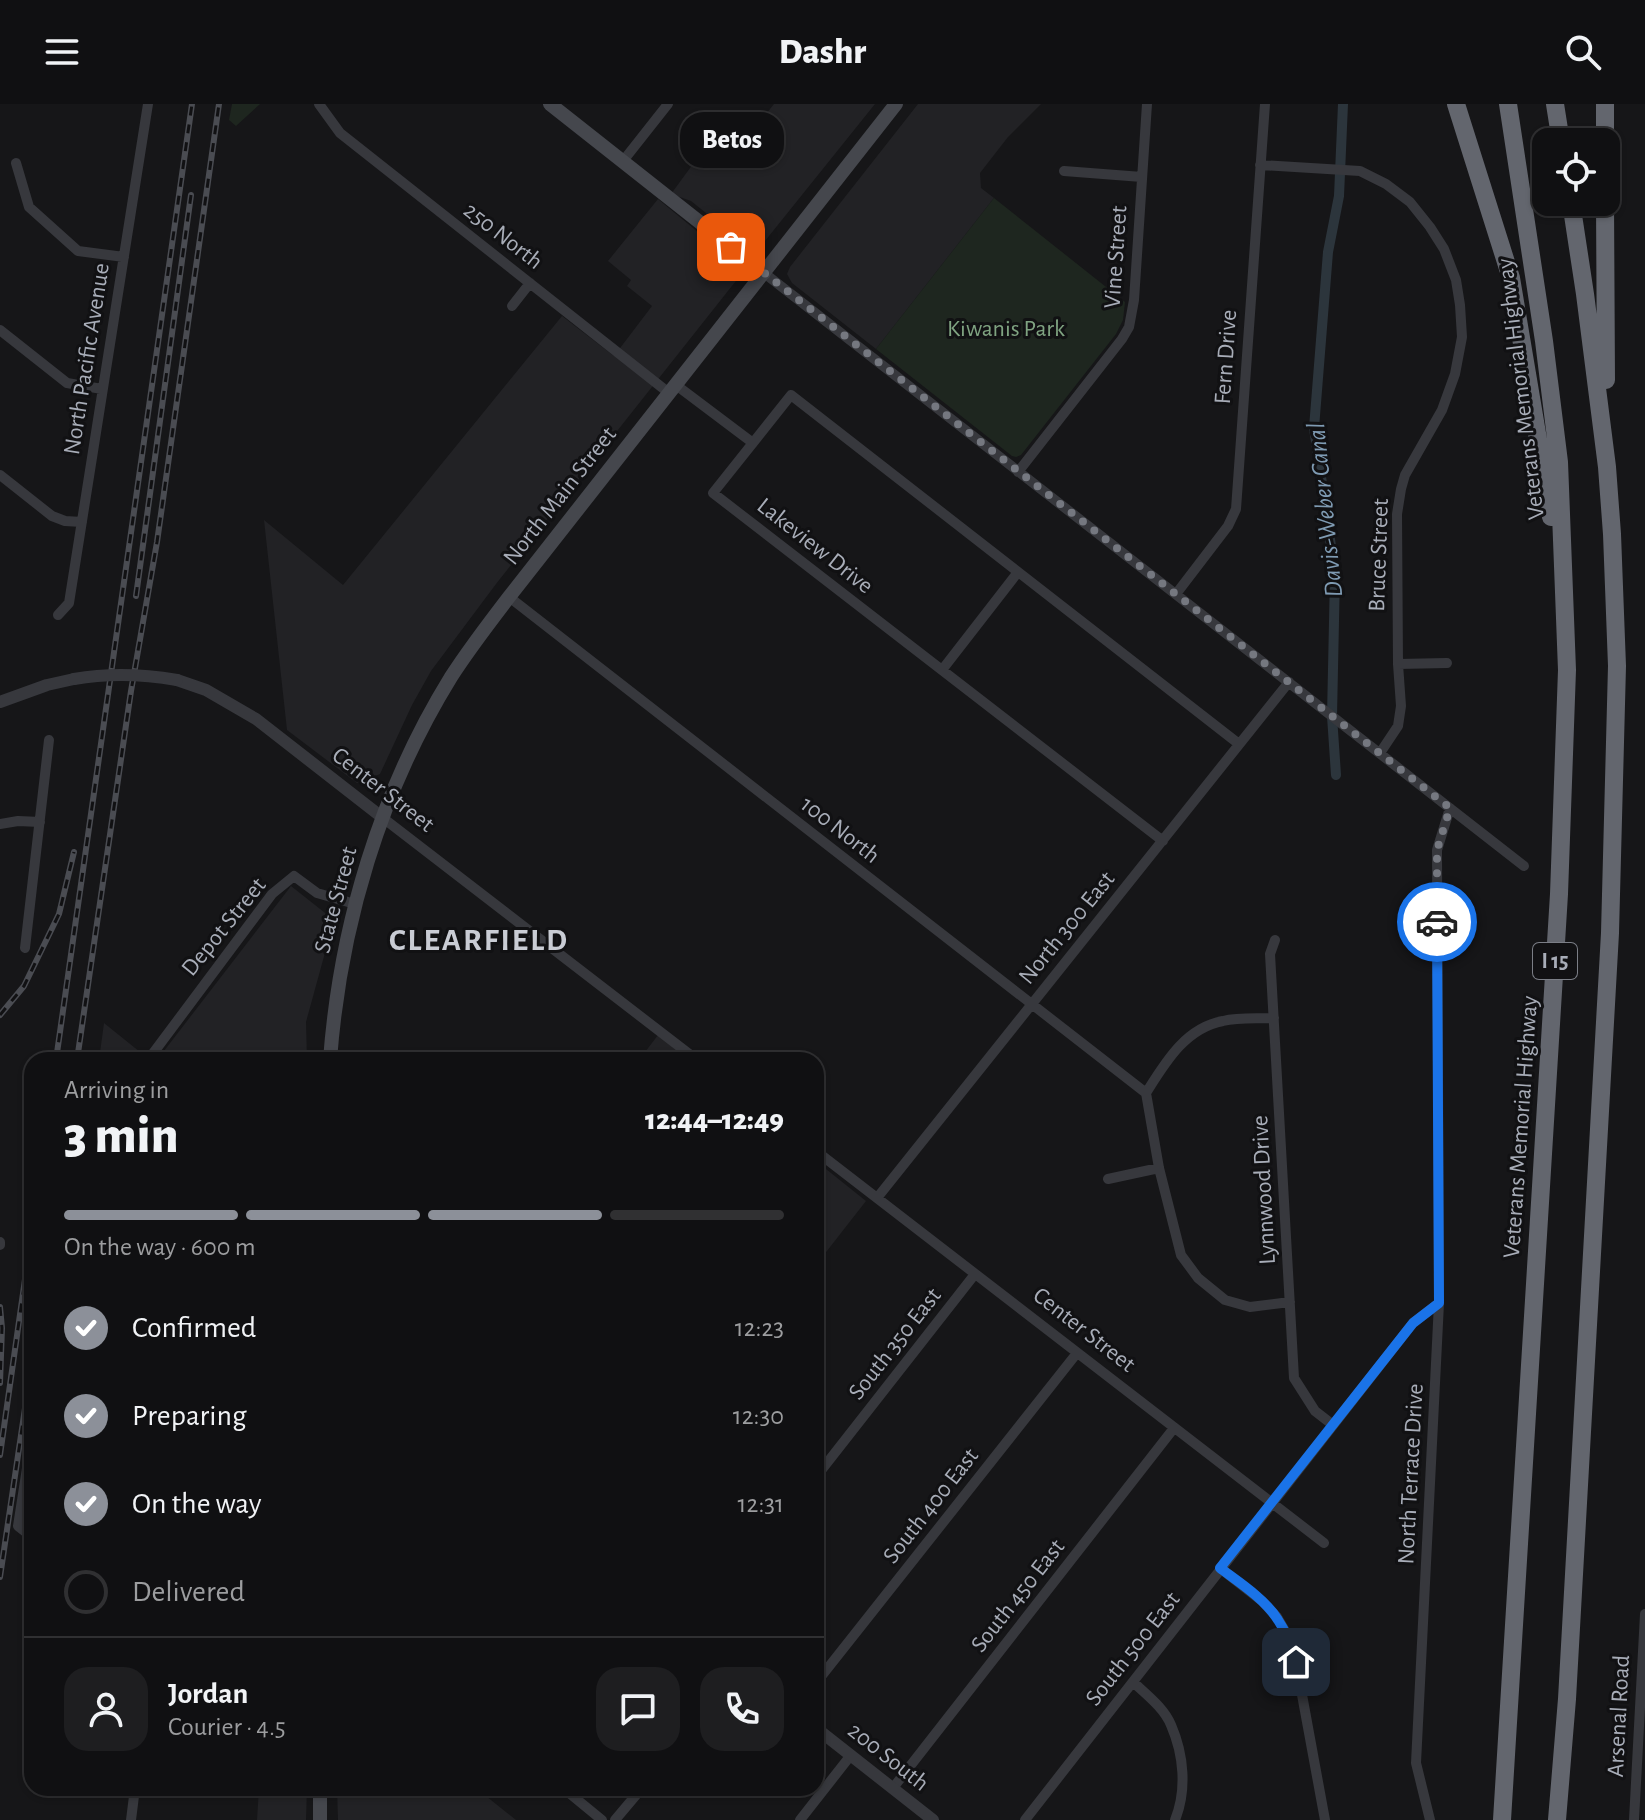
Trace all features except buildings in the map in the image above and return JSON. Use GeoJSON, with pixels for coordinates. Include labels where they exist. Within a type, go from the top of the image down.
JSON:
{"type":"FeatureCollection","features":[{"type":"Feature","properties":{"kind":"highway"},"geometry":{"type":"LineString","coordinates":[[1456,104],[1511,278],[1565,597]]}},
{"type":"Feature","properties":{"kind":"highway","name":"Veterans Memorial Highway"},"geometry":{"type":"LineString","coordinates":[[1502,1820],[1559,894],[1567,670],[1559,462],[1508,104]]}},
{"type":"Feature","properties":{"kind":"highway"},"geometry":{"type":"LineString","coordinates":[[1555,104],[1559,128]]}},
{"type":"Feature","properties":{"kind":"highway"},"geometry":{"type":"LineString","coordinates":[[1605,104],[1605,128]]}},
{"type":"Feature","properties":{"kind":"highway","name":"I 15"},"geometry":{"type":"LineString","coordinates":[[1557,1820],[1567,1699],[1610,933],[1617,666],[1607,467],[1573,216]]}},
{"type":"Feature","properties":{"kind":"highway"},"geometry":{"type":"LineString","coordinates":[[1605,216],[1607,467]]}},
{"type":"Feature","properties":{"kind":"main road"},"geometry":{"type":"LineString","coordinates":[[550,104],[764,273]]}},
{"type":"Feature","properties":{"kind":"main road","name":"North Main Street"},"geometry":{"type":"LineString","coordinates":[[408,758],[451,678],[509,597],[896,104]]}},
{"type":"Feature","properties":{"kind":"main road","name":"State Street"},"geometry":{"type":"LineString","coordinates":[[331,1052],[339,975],[355,904],[383,818],[408,758]]}},
{"type":"Feature","properties":{"kind":"main road"},"geometry":{"type":"LineString","coordinates":[[320,1796],[320,1820]]}},
{"type":"Feature","properties":{"kind":"street","name":"North Pacific Avenue"},"geometry":{"type":"LineString","coordinates":[[58,615],[69,603],[148,104]]}},
{"type":"Feature","properties":{"kind":"street","name":"250 North"},"geometry":{"type":"LineString","coordinates":[[319,104],[340,133],[530,283],[672,389]]}},
{"type":"Feature","properties":{"kind":"street"},"geometry":{"type":"LineString","coordinates":[[623,161],[668,104]]}},
{"type":"Feature","properties":{"kind":"street","name":"Vine Street"},"geometry":{"type":"LineString","coordinates":[[1018,472],[1129,327],[1134,300],[1147,104]]}},
{"type":"Feature","properties":{"kind":"street","name":"Fern Drive"},"geometry":{"type":"LineString","coordinates":[[1176,594],[1228,526],[1236,509],[1265,104]]}},
{"type":"Feature","properties":{"kind":"street"},"geometry":{"type":"LineString","coordinates":[[16,163],[29,207],[78,251],[124,257]]}},
{"type":"Feature","properties":{"kind":"street","name":"Bruce Street"},"geometry":{"type":"LineString","coordinates":[[1260,165],[1360,171],[1386,184],[1410,202],[1430,227],[1444,249],[1456,280],[1462,337],[1455,374],[1442,410],[1405,475],[1401,489],[1397,514],[1401,706],[1398,726],[1380,753]]}},
{"type":"Feature","properties":{"kind":"street"},"geometry":{"type":"LineString","coordinates":[[1064,171],[1142,177]]}},
{"type":"Feature","properties":{"kind":"street"},"geometry":{"type":"LineString","coordinates":[[764,273],[1524,866]]}},
{"type":"Feature","properties":{"kind":"street"},"geometry":{"type":"LineString","coordinates":[[512,306],[530,283]]}},
{"type":"Feature","properties":{"kind":"street"},"geometry":{"type":"LineString","coordinates":[[0,330],[67,383],[102,389]]}},
{"type":"Feature","properties":{"kind":"street"},"geometry":{"type":"LineString","coordinates":[[672,389],[753,443]]}},
{"type":"Feature","properties":{"kind":"street","name":"Lakeview Drive"},"geometry":{"type":"LineString","coordinates":[[1163,841],[713,493],[791,395],[1239,744]]}},
{"type":"Feature","properties":{"kind":"street"},"geometry":{"type":"LineString","coordinates":[[0,475],[52,516],[82,522]]}},
{"type":"Feature","properties":{"kind":"street"},"geometry":{"type":"LineString","coordinates":[[942,670],[1018,572]]}},
{"type":"Feature","properties":{"kind":"street","name":"100 North"},"geometry":{"type":"LineString","coordinates":[[509,597],[1146,1093]]}},
{"type":"Feature","properties":{"kind":"street"},"geometry":{"type":"LineString","coordinates":[[1398,664],[1447,663]]}},
{"type":"Feature","properties":{"kind":"street","name":"Center Street"},"geometry":{"type":"LineString","coordinates":[[0,702],[47,685],[102,674],[177,680],[206,690],[256,719],[687,1052]]}},
{"type":"Feature","properties":{"kind":"street","name":"North 300 East"},"geometry":{"type":"LineString","coordinates":[[877,1198],[1289,682]]}},
{"type":"Feature","properties":{"kind":"street"},"geometry":{"type":"LineString","coordinates":[[25,948],[49,740]]}},
{"type":"Feature","properties":{"kind":"street","name":"North Terrace Drive"},"geometry":{"type":"LineString","coordinates":[[1430,1820],[1416,1763],[1439,1303],[1437,850],[1450,808]]}},
{"type":"Feature","properties":{"kind":"street"},"geometry":{"type":"LineString","coordinates":[[0,824],[40,822]]}},
{"type":"Feature","properties":{"kind":"street","name":"Depot Street"},"geometry":{"type":"LineString","coordinates":[[154,1052],[272,894],[294,876],[317,893],[355,904]]}},
{"type":"Feature","properties":{"kind":"street","name":"Lynnwood Drive"},"geometry":{"type":"LineString","coordinates":[[1275,940],[1270,954],[1294,1378],[1315,1411],[1333,1425]]}},
{"type":"Feature","properties":{"kind":"street"},"geometry":{"type":"LineString","coordinates":[[1274,1018],[1222,1021],[1195,1030],[1169,1057],[1146,1093],[1159,1168],[1181,1255],[1198,1278],[1225,1300],[1250,1307],[1290,1302]]}},
{"type":"Feature","properties":{"kind":"street","name":"Center Street"},"geometry":{"type":"LineString","coordinates":[[824,1157],[1324,1543]]}},
{"type":"Feature","properties":{"kind":"street"},"geometry":{"type":"LineString","coordinates":[[1108,1179],[1159,1168]]}},
{"type":"Feature","properties":{"kind":"street","name":"South 350 East"},"geometry":{"type":"LineString","coordinates":[[824,1467],[975,1274]]}},
{"type":"Feature","properties":{"kind":"street","name":"South 500 East"},"geometry":{"type":"LineString","coordinates":[[1025,1820],[1413,1323],[1439,1303]]}},
{"type":"Feature","properties":{"kind":"street","name":"South 400 East"},"geometry":{"type":"LineString","coordinates":[[824,1673],[1077,1353]]}},
{"type":"Feature","properties":{"kind":"street","name":"South 450 East"},"geometry":{"type":"LineString","coordinates":[[893,1788],[1174,1428]]}},
{"type":"Feature","properties":{"kind":"street"},"geometry":{"type":"LineString","coordinates":[[24,1487],[18,1526],[24,1531]]}},
{"type":"Feature","properties":{"kind":"street"},"geometry":{"type":"LineString","coordinates":[[1220,1568],[1269,1609],[1288,1636],[1296,1662],[1325,1820]]}},
{"type":"Feature","properties":{"kind":"street","name":"Arsenal Road"},"geometry":{"type":"LineString","coordinates":[[1634,1820],[1645,1614]]}},
{"type":"Feature","properties":{"kind":"street"},"geometry":{"type":"LineString","coordinates":[[1133,1682],[1155,1702],[1171,1724],[1181,1761],[1183,1786],[1175,1820]]}},
{"type":"Feature","properties":{"kind":"street","name":"200 South"},"geometry":{"type":"LineString","coordinates":[[824,1734],[933,1820]]}},
{"type":"Feature","properties":{"kind":"street"},"geometry":{"type":"LineString","coordinates":[[824,1789],[851,1755]]}},
{"type":"Feature","properties":{"kind":"street"},"geometry":{"type":"LineString","coordinates":[[131,1820],[134,1796]]}},
{"type":"Feature","properties":{"kind":"street"},"geometry":{"type":"LineString","coordinates":[[573,1796],[602,1820]]}},
{"type":"Feature","properties":{"kind":"street"},"geometry":{"type":"LineString","coordinates":[[615,1820],[635,1796]]}},
{"type":"Feature","properties":{"kind":"street"},"geometry":{"type":"LineString","coordinates":[[800,1820],[819,1796]]}},
{"type":"Feature","properties":{"kind":"shaded area"},"geometry":{"type":"Polygon","coordinates":[[[774,104],[875,104],[765,241],[746,245],[691,201],[671,194],[723,123],[745,140],[774,104]]]}},
{"type":"Feature","properties":{"kind":"shaded area"},"geometry":{"type":"Polygon","coordinates":[[[918,104],[1041,104],[1008,137],[980,173],[981,188],[994,198],[876,349],[792,283],[787,274],[918,104]]]}},
{"type":"Feature","properties":{"kind":"shaded area"},"geometry":{"type":"Polygon","coordinates":[[[658,199],[739,266],[739,277],[431,671],[380,774],[357,783],[287,730],[264,520],[343,585],[562,316],[614,356],[652,306],[627,286],[631,280],[608,261],[658,199]]]}},
{"type":"Feature","properties":{"kind":"shaded area"},"geometry":{"type":"Polygon","coordinates":[[[291,886],[334,920],[306,1022],[307,1052],[163,1052],[291,886]]]}},
{"type":"Feature","properties":{"kind":"shaded area"},"geometry":{"type":"Polygon","coordinates":[[[104,1023],[140,1052],[100,1052],[104,1023]]]}},
{"type":"Feature","properties":{"kind":"shaded area"},"geometry":{"type":"Polygon","coordinates":[[[658,1035],[679,1052],[645,1052],[658,1035]]]}},
{"type":"Feature","properties":{"kind":"shaded area"},"geometry":{"type":"Polygon","coordinates":[[[824,1167],[866,1201],[824,1255],[824,1167]]]}},
{"type":"Feature","properties":{"kind":"shaded area"},"geometry":{"type":"Polygon","coordinates":[[[258,1796],[307,1796],[306,1820],[257,1820],[258,1796]]]}},
{"type":"Feature","properties":{"kind":"shaded area"},"geometry":{"type":"Polygon","coordinates":[[[337,1796],[486,1796],[516,1820],[338,1820],[337,1796]]]}},
{"type":"Feature","properties":{"kind":"green space"},"geometry":{"type":"Polygon","coordinates":[[[232,104],[260,104],[236,126],[229,120],[232,104]]]}},
{"type":"Feature","properties":{"kind":"green space","name":"Kiwanis Park"},"geometry":{"type":"Polygon","coordinates":[[[994,198],[1125,302],[1123,320],[1116,334],[1021,455],[1016,457],[876,349],[994,198]]]}},
{"type":"Feature","properties":{"kind":"waterway","name":"Davis-Weber Canal"},"geometry":{"type":"LineString","coordinates":[[1336,775],[1332,716],[1335,574],[1314,428],[1328,252],[1339,196],[1343,104]]}},
{"type":"Feature","properties":{"kind":"railway"},"geometry":{"type":"LineString","coordinates":[[57,1052],[192,104]]}},
{"type":"Feature","properties":{"kind":"railway"},"geometry":{"type":"LineString","coordinates":[[78,1052],[131,691],[157,542],[219,104]]}},
{"type":"Feature","properties":{"kind":"railway"},"geometry":{"type":"LineString","coordinates":[[136,596],[191,195]]}},
{"type":"Feature","properties":{"kind":"railway"},"geometry":{"type":"LineString","coordinates":[[0,1015],[24,986],[59,914],[74,852]]}},
{"type":"Feature","properties":{"kind":"railway"},"geometry":{"type":"LineString","coordinates":[[0,1455],[24,1286]]}},
{"type":"Feature","properties":{"kind":"railway"},"geometry":{"type":"LineString","coordinates":[[0,1307],[0,1383]]}},
{"type":"Feature","properties":{"kind":"railway"},"geometry":{"type":"LineString","coordinates":[[0,1577],[24,1415]]}},
{"type":"Feature","properties":{"kind":"way so far"},"geometry":{"type":"LineString","coordinates":[[731,247],[1450,808],[1437,850],[1437,922]]}},
{"type":"Feature","properties":{"kind":"place","name":"Betos"},"geometry":{"type":"Point","coordinates":[731,247]}},
{"type":"Feature","properties":{"kind":"district","name":"CLEARFIELD"},"geometry":{"type":"Point","coordinates":[479,940]}},
{"type":"Feature","properties":{"kind":"route"},"geometry":{"type":"LineString","coordinates":[[1296,1662],[1288,1636],[1277,1617],[1220,1568],[1413,1323],[1439,1303],[1437,922]]}}]}
